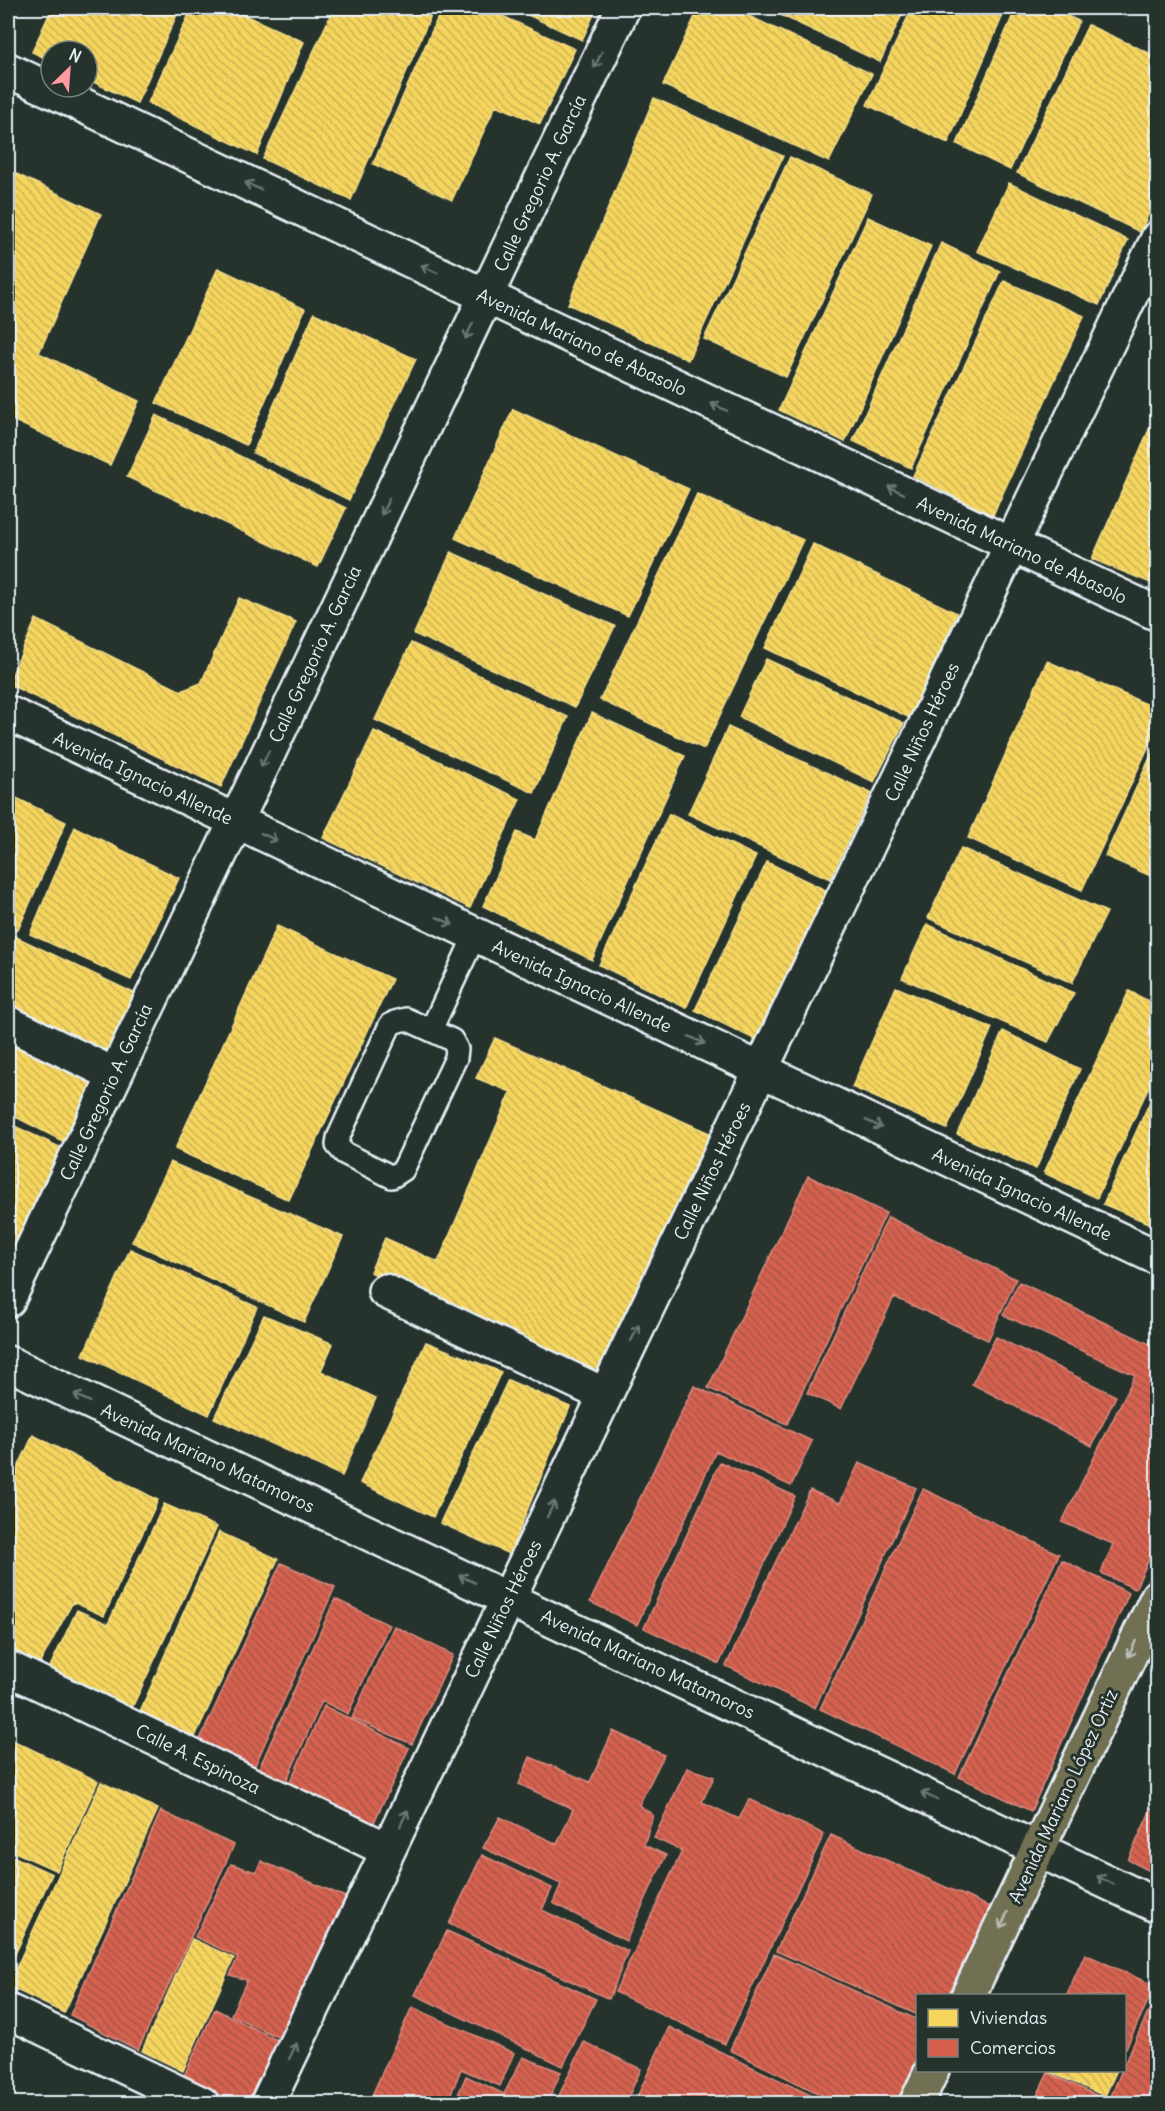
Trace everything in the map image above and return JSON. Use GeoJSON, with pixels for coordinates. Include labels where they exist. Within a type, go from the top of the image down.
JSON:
{"type":"FeatureCollection","features":[{"type":"Feature","properties":{"kind":"main road","name":"Avenida Mariano López Ortiz"},"geometry":{"type":"LineString","coordinates":[[968,1994],[1158,1596]]}},
{"type":"Feature","properties":{"kind":"main road"},"geometry":{"type":"LineString","coordinates":[[916,2103],[931,2072]]}},
{"type":"Feature","properties":{"kind":"street","name":"Calle Gregorio A. García"},"geometry":{"type":"LineString","coordinates":[[8,1300],[623,8]]}},
{"type":"Feature","properties":{"kind":"street","name":"Avenida Mariano de Abasolo"},"geometry":{"type":"LineString","coordinates":[[8,70],[1158,614]]}},
{"type":"Feature","properties":{"kind":"street","name":"Calle Niños Héroes"},"geometry":{"type":"LineString","coordinates":[[267,2103],[1158,238]]}},
{"type":"Feature","properties":{"kind":"street","name":"Avenida Ignacio Allende"},"geometry":{"type":"LineString","coordinates":[[8,713],[1158,1258]]}},
{"type":"Feature","properties":{"kind":"street"},"geometry":{"type":"LineString","coordinates":[[8,1023],[115,1075]]}},
{"type":"Feature","properties":{"kind":"street"},"geometry":{"type":"LineString","coordinates":[[385,1291],[605,1395]]}},
{"type":"Feature","properties":{"kind":"street","name":"Avenida Mariano Matamoros"},"geometry":{"type":"LineString","coordinates":[[8,1363],[1158,1906]]}},
{"type":"Feature","properties":{"kind":"street","name":"Calle A. Espinoza"},"geometry":{"type":"LineString","coordinates":[[8,1668],[388,1850]]}},
{"type":"Feature","properties":{"kind":"street"},"geometry":{"type":"LineString","coordinates":[[8,2011],[202,2103]]}},
{"type":"Feature","properties":{"kind":"lane"},"geometry":{"type":"LineString","coordinates":[[431,1030],[475,935]]}},
{"type":"Feature","properties":{"kind":"lane"},"geometry":{"type":"LineString","coordinates":[[406,1019],[431,1030],[452,1040],[457,1049],[456,1058],[404,1170],[392,1177],[344,1153],[337,1145],[338,1138],[390,1025],[406,1019]]}},
{"type":"Feature","properties":{"kind":"building: Viviendas"},"geometry":{"type":"Polygon","coordinates":[[[52,8],[180,8],[137,103],[99,85],[99,39],[39,39],[39,55],[32,52],[52,8]]]}},
{"type":"Feature","properties":{"kind":"building: Viviendas"},"geometry":{"type":"Polygon","coordinates":[[[192,8],[229,8],[304,42],[257,155],[148,103],[192,8]]]}},
{"type":"Feature","properties":{"kind":"building: Viviendas"},"geometry":{"type":"Polygon","coordinates":[[[334,8],[434,8],[351,200],[263,159],[334,8]]]}},
{"type":"Feature","properties":{"kind":"building: Viviendas"},"geometry":{"type":"Polygon","coordinates":[[[442,8],[485,8],[575,49],[540,124],[496,105],[452,200],[373,164],[442,8]]]}},
{"type":"Feature","properties":{"kind":"building: Viviendas"},"geometry":{"type":"Polygon","coordinates":[[[513,8],[597,8],[582,40],[513,8]]]}},
{"type":"Feature","properties":{"kind":"building: Viviendas"},"geometry":{"type":"Polygon","coordinates":[[[699,8],[732,8],[872,74],[829,162],[663,85],[699,8]]]}},
{"type":"Feature","properties":{"kind":"building: Viviendas"},"geometry":{"type":"Polygon","coordinates":[[[766,8],[905,8],[880,62],[766,8]]]}},
{"type":"Feature","properties":{"kind":"building: Viviendas"},"geometry":{"type":"Polygon","coordinates":[[[912,8],[1006,8],[948,143],[867,105],[912,8]]]}},
{"type":"Feature","properties":{"kind":"building: Viviendas"},"geometry":{"type":"Polygon","coordinates":[[[1016,8],[1050,8],[1079,21],[1010,170],[957,144],[1016,8]]]}},
{"type":"Feature","properties":{"kind":"building: Viviendas"},"geometry":{"type":"Polygon","coordinates":[[[1088,25],[1158,57],[1158,194],[1140,232],[1017,173],[1088,25]]]}},
{"type":"Feature","properties":{"kind":"building: Viviendas"},"geometry":{"type":"Polygon","coordinates":[[[654,98],[783,156],[688,360],[568,304],[654,98]]]}},
{"type":"Feature","properties":{"kind":"building: Viviendas"},"geometry":{"type":"Polygon","coordinates":[[[790,157],[872,194],[786,377],[704,339],[790,157]]]}},
{"type":"Feature","properties":{"kind":"building: Viviendas"},"geometry":{"type":"Polygon","coordinates":[[[8,170],[101,214],[39,353],[139,401],[110,465],[8,418],[8,170]]]}},
{"type":"Feature","properties":{"kind":"building: Viviendas"},"geometry":{"type":"Polygon","coordinates":[[[1009,183],[1128,240],[1099,305],[977,251],[1009,183]]]}},
{"type":"Feature","properties":{"kind":"building: Viviendas"},"geometry":{"type":"Polygon","coordinates":[[[868,217],[931,246],[845,442],[779,410],[868,217]]]}},
{"type":"Feature","properties":{"kind":"building: Viviendas"},"geometry":{"type":"Polygon","coordinates":[[[941,243],[1000,271],[911,468],[853,441],[941,243]]]}},
{"type":"Feature","properties":{"kind":"building: Viviendas"},"geometry":{"type":"Polygon","coordinates":[[[218,268],[305,309],[246,445],[156,403],[218,268]]]}},
{"type":"Feature","properties":{"kind":"building: Viviendas"},"geometry":{"type":"Polygon","coordinates":[[[1004,281],[1084,316],[993,515],[913,476],[1004,281]]]}},
{"type":"Feature","properties":{"kind":"building: Viviendas"},"geometry":{"type":"Polygon","coordinates":[[[314,313],[416,359],[349,500],[253,453],[314,313]]]}},
{"type":"Feature","properties":{"kind":"building: Viviendas"},"geometry":{"type":"Polygon","coordinates":[[[513,409],[689,489],[628,616],[455,538],[513,409]]]}},
{"type":"Feature","properties":{"kind":"building: Viviendas"},"geometry":{"type":"Polygon","coordinates":[[[1158,409],[1158,586],[1092,559],[1158,409]]]}},
{"type":"Feature","properties":{"kind":"building: Viviendas"},"geometry":{"type":"Polygon","coordinates":[[[156,415],[346,508],[318,567],[127,477],[156,415]]]}},
{"type":"Feature","properties":{"kind":"building: Viviendas"},"geometry":{"type":"Polygon","coordinates":[[[697,494],[803,540],[704,749],[600,700],[697,494]]]}},
{"type":"Feature","properties":{"kind":"building: Viviendas"},"geometry":{"type":"Polygon","coordinates":[[[813,544],[957,613],[910,718],[765,648],[813,544]]]}},
{"type":"Feature","properties":{"kind":"building: Viviendas"},"geometry":{"type":"Polygon","coordinates":[[[451,552],[615,626],[575,707],[414,634],[451,552]]]}},
{"type":"Feature","properties":{"kind":"building: Viviendas"},"geometry":{"type":"Polygon","coordinates":[[[239,598],[296,622],[221,787],[8,684],[36,619],[181,691],[201,683],[239,598]]]}},
{"type":"Feature","properties":{"kind":"building: Viviendas"},"geometry":{"type":"Polygon","coordinates":[[[411,643],[568,717],[534,793],[375,720],[411,643]]]}},
{"type":"Feature","properties":{"kind":"building: Viviendas"},"geometry":{"type":"Polygon","coordinates":[[[766,659],[904,723],[874,782],[739,717],[766,659]]]}},
{"type":"Feature","properties":{"kind":"building: Viviendas"},"geometry":{"type":"Polygon","coordinates":[[[1047,661],[1158,709],[1158,726],[1082,890],[968,838],[1047,661]]]}},
{"type":"Feature","properties":{"kind":"building: Viviendas"},"geometry":{"type":"Polygon","coordinates":[[[592,713],[685,756],[592,960],[483,906],[517,832],[535,840],[592,713]]]}},
{"type":"Feature","properties":{"kind":"building: Viviendas"},"geometry":{"type":"Polygon","coordinates":[[[728,727],[871,793],[830,879],[688,814],[728,727]]]}},
{"type":"Feature","properties":{"kind":"building: Viviendas"},"geometry":{"type":"Polygon","coordinates":[[[374,731],[520,799],[470,908],[323,838],[374,731]]]}},
{"type":"Feature","properties":{"kind":"building: Viviendas"},"geometry":{"type":"Polygon","coordinates":[[[1158,740],[1158,879],[1105,856],[1158,740]]]}},
{"type":"Feature","properties":{"kind":"building: Viviendas"},"geometry":{"type":"Polygon","coordinates":[[[8,794],[66,822],[18,930],[8,925],[8,794]]]}},
{"type":"Feature","properties":{"kind":"building: Viviendas"},"geometry":{"type":"Polygon","coordinates":[[[669,814],[756,856],[686,1008],[599,965],[669,814]]]}},
{"type":"Feature","properties":{"kind":"building: Viviendas"},"geometry":{"type":"Polygon","coordinates":[[[75,827],[179,878],[131,980],[30,934],[75,827]]]}},
{"type":"Feature","properties":{"kind":"building: Viviendas"},"geometry":{"type":"Polygon","coordinates":[[[961,848],[1107,912],[1072,983],[928,918],[961,848]]]}},
{"type":"Feature","properties":{"kind":"building: Viviendas"},"geometry":{"type":"Polygon","coordinates":[[[767,862],[832,893],[762,1043],[695,1010],[767,862]]]}},
{"type":"Feature","properties":{"kind":"building: Viviendas"},"geometry":{"type":"Polygon","coordinates":[[[927,924],[1074,993],[1048,1042],[902,978],[927,924]]]}},
{"type":"Feature","properties":{"kind":"building: Viviendas"},"geometry":{"type":"Polygon","coordinates":[[[277,926],[392,979],[289,1200],[175,1149],[277,926]]]}},
{"type":"Feature","properties":{"kind":"building: Viviendas"},"geometry":{"type":"Polygon","coordinates":[[[8,933],[134,993],[106,1054],[8,1006],[8,933]]]}},
{"type":"Feature","properties":{"kind":"building: Viviendas"},"geometry":{"type":"Polygon","coordinates":[[[896,987],[992,1028],[947,1129],[852,1087],[896,987]]]}},
{"type":"Feature","properties":{"kind":"building: Viviendas"},"geometry":{"type":"Polygon","coordinates":[[[1129,991],[1158,1006],[1158,1067],[1097,1198],[1044,1173],[1129,991]]]}},
{"type":"Feature","properties":{"kind":"building: Viviendas"},"geometry":{"type":"Polygon","coordinates":[[[1003,1031],[1080,1069],[1036,1169],[957,1134],[1003,1031]]]}},
{"type":"Feature","properties":{"kind":"building: Viviendas"},"geometry":{"type":"Polygon","coordinates":[[[495,1038],[716,1136],[602,1383],[370,1272],[385,1238],[438,1262],[511,1092],[476,1078],[495,1038]]]}},
{"type":"Feature","properties":{"kind":"building: Viviendas"},"geometry":{"type":"Polygon","coordinates":[[[8,1042],[99,1085],[72,1146],[8,1113],[8,1042]]]}},
{"type":"Feature","properties":{"kind":"building: Viviendas"},"geometry":{"type":"Polygon","coordinates":[[[1158,1084],[1158,1227],[1103,1204],[1158,1084]]]}},
{"type":"Feature","properties":{"kind":"building: Viviendas"},"geometry":{"type":"Polygon","coordinates":[[[8,1123],[64,1149],[8,1276],[8,1123]]]}},
{"type":"Feature","properties":{"kind":"building: Viviendas"},"geometry":{"type":"Polygon","coordinates":[[[170,1162],[343,1237],[304,1322],[132,1242],[170,1162]]]}},
{"type":"Feature","properties":{"kind":"building: Viviendas"},"geometry":{"type":"Polygon","coordinates":[[[130,1249],[257,1307],[209,1415],[83,1355],[130,1249]]]}},
{"type":"Feature","properties":{"kind":"building: Viviendas"},"geometry":{"type":"Polygon","coordinates":[[[264,1315],[333,1344],[321,1371],[376,1398],[342,1476],[214,1418],[264,1315]]]}},
{"type":"Feature","properties":{"kind":"building: Viviendas"},"geometry":{"type":"Polygon","coordinates":[[[426,1342],[501,1372],[433,1517],[360,1483],[426,1342]]]}},
{"type":"Feature","properties":{"kind":"building: Viviendas"},"geometry":{"type":"Polygon","coordinates":[[[508,1380],[570,1407],[509,1554],[440,1523],[508,1380]]]}},
{"type":"Feature","properties":{"kind":"building: Viviendas"},"geometry":{"type":"Polygon","coordinates":[[[33,1435],[158,1500],[104,1616],[73,1602],[35,1672],[8,1659],[8,1489],[33,1435]]]}},
{"type":"Feature","properties":{"kind":"building: Viviendas"},"geometry":{"type":"Polygon","coordinates":[[[164,1504],[217,1527],[130,1712],[47,1673],[77,1610],[108,1624],[164,1504]]]}},
{"type":"Feature","properties":{"kind":"building: Viviendas"},"geometry":{"type":"Polygon","coordinates":[[[219,1532],[278,1559],[192,1743],[138,1716],[219,1532]]]}},
{"type":"Feature","properties":{"kind":"building: Viviendas"},"geometry":{"type":"Polygon","coordinates":[[[8,1738],[98,1781],[57,1871],[8,1849],[8,1738]]]}},
{"type":"Feature","properties":{"kind":"building: Viviendas"},"geometry":{"type":"Polygon","coordinates":[[[101,1782],[158,1809],[64,2013],[8,1986],[101,1782]]]}},
{"type":"Feature","properties":{"kind":"building: Viviendas"},"geometry":{"type":"Polygon","coordinates":[[[8,1854],[52,1874],[11,1963],[8,1961],[8,1854]]]}},
{"type":"Feature","properties":{"kind":"building: Viviendas"},"geometry":{"type":"Polygon","coordinates":[[[192,1939],[234,1958],[183,2071],[142,2051],[192,1939]]]}},
{"type":"Feature","properties":{"kind":"building: Viviendas"},"geometry":{"type":"Polygon","coordinates":[[[1050,2072],[1116,2072],[1105,2096],[1050,2072]]]}},
{"type":"Feature","properties":{"kind":"building: Comercios"},"geometry":{"type":"Polygon","coordinates":[[[808,1176],[886,1213],[787,1424],[708,1388],[808,1176]]]}},
{"type":"Feature","properties":{"kind":"building: Comercios"},"geometry":{"type":"Polygon","coordinates":[[[888,1217],[1016,1279],[988,1340],[894,1297],[841,1409],[807,1393],[888,1217]]]}},
{"type":"Feature","properties":{"kind":"building: Comercios"},"geometry":{"type":"Polygon","coordinates":[[[1019,1282],[1158,1348],[1158,1540],[1135,1589],[1101,1573],[1113,1544],[1062,1522],[1135,1375],[1003,1315],[1019,1282]]]}},
{"type":"Feature","properties":{"kind":"building: Comercios"},"geometry":{"type":"Polygon","coordinates":[[[996,1337],[1116,1396],[1092,1446],[972,1384],[996,1337]]]}},
{"type":"Feature","properties":{"kind":"building: Comercios"},"geometry":{"type":"Polygon","coordinates":[[[694,1386],[812,1441],[791,1486],[716,1451],[637,1625],[590,1602],[694,1386]]]}},
{"type":"Feature","properties":{"kind":"building: Comercios"},"geometry":{"type":"Polygon","coordinates":[[[720,1462],[795,1496],[719,1664],[644,1628],[720,1462]]]}},
{"type":"Feature","properties":{"kind":"building: Comercios"},"geometry":{"type":"Polygon","coordinates":[[[859,1463],[916,1488],[815,1708],[726,1666],[810,1490],[840,1503],[859,1463]]]}},
{"type":"Feature","properties":{"kind":"building: Comercios"},"geometry":{"type":"Polygon","coordinates":[[[923,1489],[1059,1554],[955,1774],[820,1709],[923,1489]]]}},
{"type":"Feature","properties":{"kind":"building: Comercios"},"geometry":{"type":"Polygon","coordinates":[[[1062,1560],[1129,1593],[1031,1811],[959,1777],[1062,1560]]]}},
{"type":"Feature","properties":{"kind":"building: Comercios"},"geometry":{"type":"Polygon","coordinates":[[[281,1563],[335,1587],[252,1772],[196,1748],[281,1563]]]}},
{"type":"Feature","properties":{"kind":"building: Comercios"},"geometry":{"type":"Polygon","coordinates":[[[335,1599],[389,1625],[348,1714],[322,1701],[279,1797],[252,1784],[335,1599]]]}},
{"type":"Feature","properties":{"kind":"building: Comercios"},"geometry":{"type":"Polygon","coordinates":[[[394,1626],[453,1655],[412,1744],[352,1718],[394,1626]]]}},
{"type":"Feature","properties":{"kind":"building: Comercios"},"geometry":{"type":"Polygon","coordinates":[[[324,1706],[409,1748],[367,1837],[283,1798],[324,1706]]]}},
{"type":"Feature","properties":{"kind":"building: Comercios"},"geometry":{"type":"Polygon","coordinates":[[[613,1731],[664,1755],[639,1805],[653,1815],[644,1845],[666,1855],[626,1941],[553,1903],[561,1884],[483,1848],[500,1817],[557,1844],[573,1809],[519,1784],[530,1757],[590,1782],[613,1731]]]}},
{"type":"Feature","properties":{"kind":"building: Comercios"},"geometry":{"type":"Polygon","coordinates":[[[687,1768],[714,1777],[702,1802],[739,1819],[749,1799],[824,1834],[725,2044],[615,1992],[682,1851],[654,1838],[687,1768]]]}},
{"type":"Feature","properties":{"kind":"building: Comercios"},"geometry":{"type":"Polygon","coordinates":[[[1158,1794],[1158,1875],[1128,1860],[1158,1794]]]}},
{"type":"Feature","properties":{"kind":"building: Comercios"},"geometry":{"type":"Polygon","coordinates":[[[161,1811],[234,1845],[138,2050],[70,2015],[161,1811]]]}},
{"type":"Feature","properties":{"kind":"building: Comercios"},"geometry":{"type":"Polygon","coordinates":[[[831,1835],[990,1907],[949,1994],[916,1994],[916,2014],[776,1951],[831,1835]]]}},
{"type":"Feature","properties":{"kind":"building: Comercios"},"geometry":{"type":"Polygon","coordinates":[[[482,1855],[552,1888],[542,1910],[628,1951],[609,1999],[449,1924],[482,1855]]]}},
{"type":"Feature","properties":{"kind":"building: Comercios"},"geometry":{"type":"Polygon","coordinates":[[[261,1861],[350,1899],[284,2040],[231,2015],[247,1980],[230,1975],[238,1957],[195,1937],[231,1864],[256,1872],[261,1861]]]}},
{"type":"Feature","properties":{"kind":"building: Comercios"},"geometry":{"type":"Polygon","coordinates":[[[447,1931],[596,1999],[563,2066],[415,1995],[447,1931]]]}},
{"type":"Feature","properties":{"kind":"building: Comercios"},"geometry":{"type":"Polygon","coordinates":[[[774,1954],[916,2019],[916,2062],[895,2104],[840,2104],[730,2050],[774,1954]]]}},
{"type":"Feature","properties":{"kind":"building: Comercios"},"geometry":{"type":"Polygon","coordinates":[[[1085,1954],[1155,1986],[1126,2048],[1126,1994],[1067,1994],[1085,1954]]]}},
{"type":"Feature","properties":{"kind":"building: Comercios"},"geometry":{"type":"Polygon","coordinates":[[[1158,1991],[1158,2104],[1126,2104],[1111,2096],[1121,2072],[1126,2072],[1126,2061],[1158,1991]]]}},
{"type":"Feature","properties":{"kind":"building: Comercios"},"geometry":{"type":"Polygon","coordinates":[[[412,2007],[514,2053],[500,2086],[461,2069],[447,2104],[368,2104],[412,2007]]]}},
{"type":"Feature","properties":{"kind":"building: Comercios"},"geometry":{"type":"Polygon","coordinates":[[[215,2009],[287,2045],[259,2104],[239,2104],[183,2078],[215,2009]]]}},
{"type":"Feature","properties":{"kind":"building: Comercios"},"geometry":{"type":"Polygon","coordinates":[[[669,2027],[829,2104],[657,2104],[638,2095],[669,2027]]]}},
{"type":"Feature","properties":{"kind":"building: Comercios"},"geometry":{"type":"Polygon","coordinates":[[[584,2042],[641,2069],[625,2104],[555,2104],[584,2042]]]}},
{"type":"Feature","properties":{"kind":"building: Comercios"},"geometry":{"type":"Polygon","coordinates":[[[523,2057],[561,2072],[547,2104],[454,2104],[466,2076],[504,2094],[523,2057]]]}},
{"type":"Feature","properties":{"kind":"building: Comercios"},"geometry":{"type":"Polygon","coordinates":[[[1048,2073],[1115,2104],[1033,2104],[1048,2073]]]}}]}
